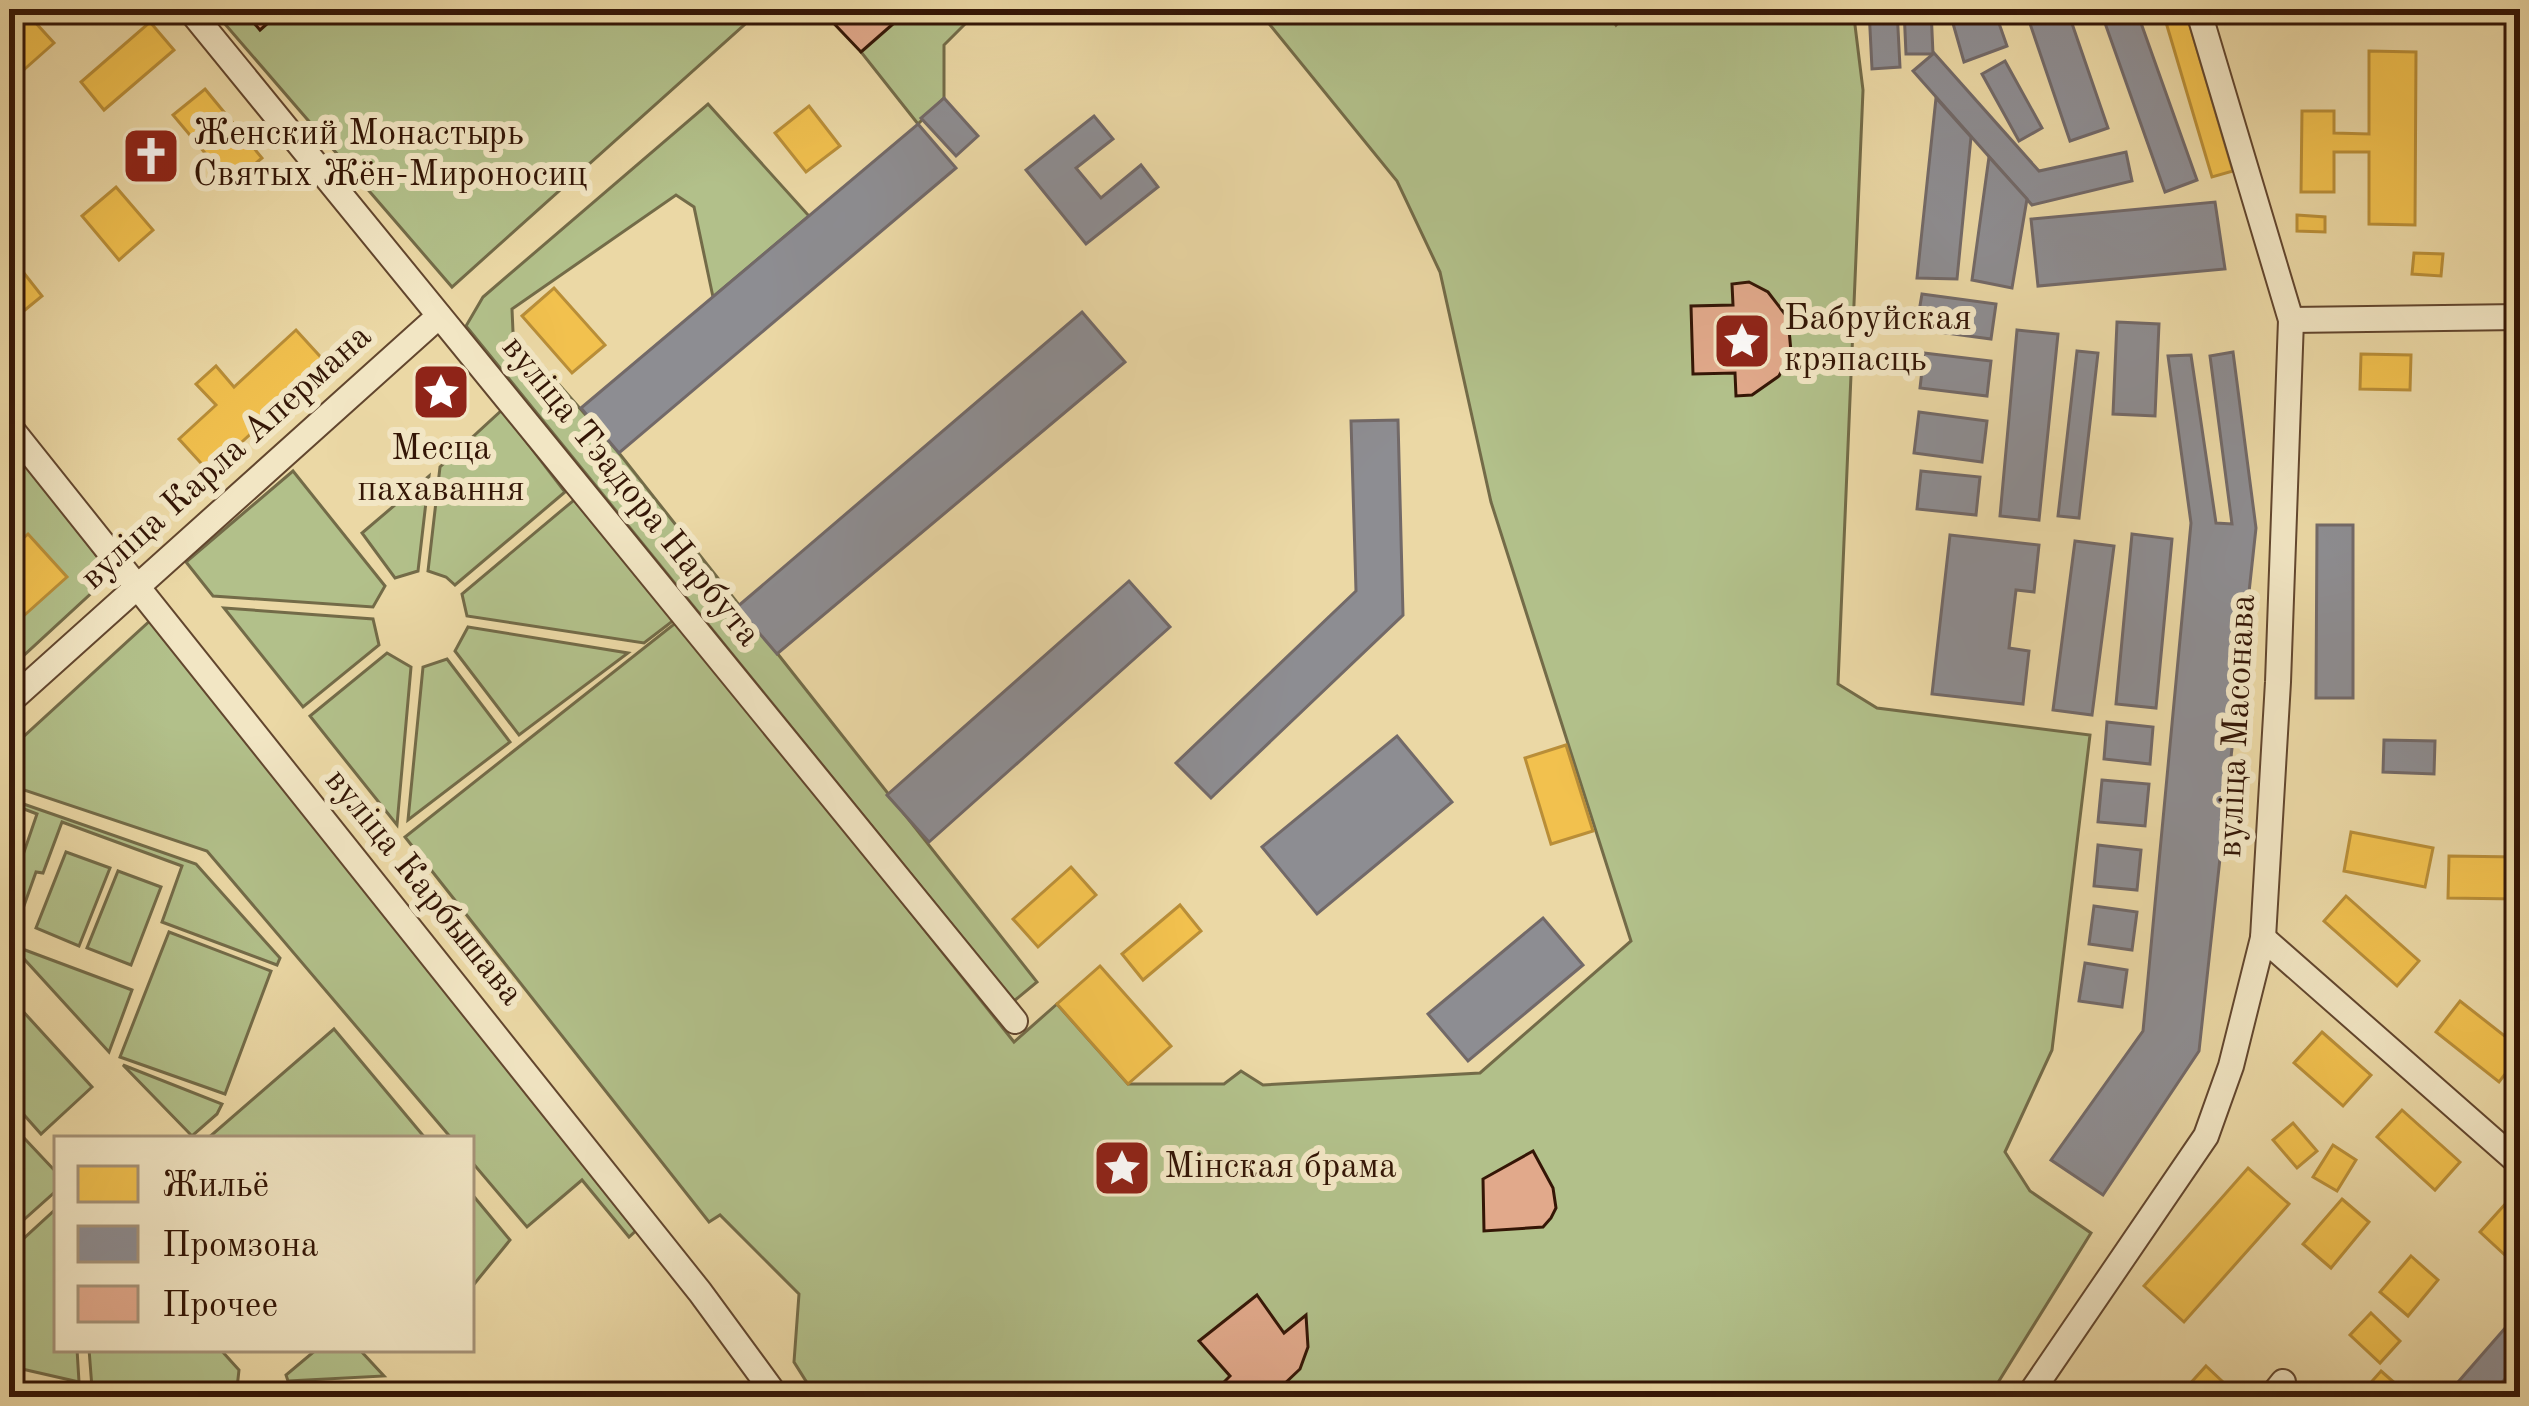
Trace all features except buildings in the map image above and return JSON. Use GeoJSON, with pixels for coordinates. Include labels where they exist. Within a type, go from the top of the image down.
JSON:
{"type":"FeatureCollection","features":[{"type":"Feature","properties":{"kind":"street","name":"вуліца Тэадора Нарбута"},"geometry":{"type":"LineString","coordinates":[[189,9],[1015,1021]]}},
{"type":"Feature","properties":{"kind":"street","name":"вуліца Масонава"},"geometry":{"type":"LineString","coordinates":[[2028,1397],[2206,1136],[2230,1066],[2263,938],[2291,320],[2198,9]]}},
{"type":"Feature","properties":{"kind":"street","name":"вуліца Карла Апермана"},"geometry":{"type":"LineString","coordinates":[[9,702],[439,316]]}},
{"type":"Feature","properties":{"kind":"street"},"geometry":{"type":"LineString","coordinates":[[2291,320],[2520,317]]}},
{"type":"Feature","properties":{"kind":"street","name":"вуліца Карбышава"},"geometry":{"type":"LineString","coordinates":[[9,426],[687,1276],[777,1397]]}},
{"type":"Feature","properties":{"kind":"street"},"geometry":{"type":"LineString","coordinates":[[2263,938],[2520,1164]]}},
{"type":"Feature","properties":{"kind":"green space"},"geometry":{"type":"Polygon","coordinates":[[[212,9],[242,9],[260,29],[284,9],[731,9],[744,25],[452,287],[212,9]]]}},
{"type":"Feature","properties":{"kind":"green space"},"geometry":{"type":"Polygon","coordinates":[[[910,9],[980,9],[944,45],[944,98],[918,124],[861,52],[910,9]]]}},
{"type":"Feature","properties":{"kind":"green space"},"geometry":{"type":"Polygon","coordinates":[[[1257,9],[1605,9],[1616,25],[1631,9],[1853,9],[1863,90],[1838,684],[1877,708],[2090,735],[2052,1050],[2005,1152],[2030,1191],[2091,1233],[1989,1397],[816,1397],[794,1362],[799,1294],[720,1215],[709,1222],[405,837],[678,621],[1014,1042],[1057,1004],[1128,1084],[1224,1084],[1241,1071],[1263,1085],[1480,1073],[1631,941],[1491,502],[1440,272],[1397,181],[1257,9]]]}},
{"type":"Feature","properties":{"kind":"green space"},"geometry":{"type":"Polygon","coordinates":[[[708,104],[809,216],[713,297],[694,207],[676,195],[512,309],[513,332],[619,453],[1037,982],[1014,1001],[466,326],[483,297],[708,104]]]}},
{"type":"Feature","properties":{"kind":"green space"},"geometry":{"type":"Polygon","coordinates":[[[502,410],[565,492],[455,585],[428,571],[440,467],[502,410]]]}},
{"type":"Feature","properties":{"kind":"green space"},"geometry":{"type":"Polygon","coordinates":[[[9,439],[111,575],[9,669],[9,439]]]}},
{"type":"Feature","properties":{"kind":"green space"},"geometry":{"type":"Polygon","coordinates":[[[293,471],[385,586],[373,607],[213,596],[186,562],[293,471]]]}},
{"type":"Feature","properties":{"kind":"green space"},"geometry":{"type":"Polygon","coordinates":[[[429,476],[418,571],[395,578],[362,533],[429,476]]]}},
{"type":"Feature","properties":{"kind":"green space"},"geometry":{"type":"Polygon","coordinates":[[[574,500],[674,620],[644,643],[467,616],[462,594],[574,500]]]}},
{"type":"Feature","properties":{"kind":"green space"},"geometry":{"type":"Polygon","coordinates":[[[224,608],[373,619],[379,645],[303,707],[224,608]]]}},
{"type":"Feature","properties":{"kind":"green space"},"geometry":{"type":"Polygon","coordinates":[[[152,619],[641,1226],[629,1237],[582,1180],[527,1227],[474,1165],[474,1136],[449,1136],[207,851],[9,785],[9,750],[152,619]]]}},
{"type":"Feature","properties":{"kind":"green space"},"geometry":{"type":"Polygon","coordinates":[[[468,627],[628,653],[519,735],[455,651],[468,627]]]}},
{"type":"Feature","properties":{"kind":"green space"},"geometry":{"type":"Polygon","coordinates":[[[387,653],[411,667],[397,825],[310,716],[387,653]]]}},
{"type":"Feature","properties":{"kind":"green space"},"geometry":{"type":"Polygon","coordinates":[[[447,659],[510,742],[408,820],[423,667],[447,659]]]}},
{"type":"Feature","properties":{"kind":"green space"},"geometry":{"type":"Polygon","coordinates":[[[12,800],[196,864],[280,958],[277,965],[162,922],[182,866],[62,822],[43,873],[36,872],[10,945],[9,896],[37,814],[11,804],[12,800]]]}},
{"type":"Feature","properties":{"kind":"green space"},"geometry":{"type":"Polygon","coordinates":[[[66,852],[110,868],[79,946],[36,928],[66,852]]]}},
{"type":"Feature","properties":{"kind":"green space"},"geometry":{"type":"Polygon","coordinates":[[[118,871],[161,887],[131,965],[87,948],[118,871]]]}},
{"type":"Feature","properties":{"kind":"green space"},"geometry":{"type":"Polygon","coordinates":[[[169,932],[271,971],[225,1094],[120,1057],[169,932]]]}},
{"type":"Feature","properties":{"kind":"green space"},"geometry":{"type":"Polygon","coordinates":[[[15,949],[132,990],[109,1052],[15,949]]]}},
{"type":"Feature","properties":{"kind":"green space"},"geometry":{"type":"Polygon","coordinates":[[[9,996],[92,1087],[41,1134],[9,1098],[9,996]]]}},
{"type":"Feature","properties":{"kind":"green space"},"geometry":{"type":"Polygon","coordinates":[[[334,1029],[423,1136],[210,1136],[334,1029]]]}},
{"type":"Feature","properties":{"kind":"green space"},"geometry":{"type":"Polygon","coordinates":[[[123,1065],[222,1104],[192,1136],[123,1065]]]}},
{"type":"Feature","properties":{"kind":"green space"},"geometry":{"type":"Polygon","coordinates":[[[9,1122],[54,1170],[54,1193],[9,1233],[9,1122]]]}},
{"type":"Feature","properties":{"kind":"green space"},"geometry":{"type":"Polygon","coordinates":[[[474,1197],[510,1240],[474,1284],[474,1197]]]}},
{"type":"Feature","properties":{"kind":"green space"},"geometry":{"type":"Polygon","coordinates":[[[54,1211],[54,1352],[77,1352],[79,1382],[9,1366],[9,1252],[54,1211]]]}},
{"type":"Feature","properties":{"kind":"green space"},"geometry":{"type":"Polygon","coordinates":[[[89,1352],[223,1352],[239,1370],[236,1397],[111,1397],[92,1388],[89,1352]]]}},
{"type":"Feature","properties":{"kind":"green space"},"geometry":{"type":"Polygon","coordinates":[[[313,1352],[362,1352],[384,1376],[288,1381],[286,1375],[313,1352]]]}},
{"type":"Feature","properties":{"kind":"place","name":"Женский Монастырь Святых Жён-Мироносиц"},"geometry":{"type":"Point","coordinates":[151,156]}},
{"type":"Feature","properties":{"kind":"place","name":"Бабруйская крэпасць"},"geometry":{"type":"Point","coordinates":[1742,341]}},
{"type":"Feature","properties":{"kind":"place","name":"Месца пахавання"},"geometry":{"type":"Point","coordinates":[441,392]}},
{"type":"Feature","properties":{"kind":"place","name":"Мінская брама"},"geometry":{"type":"Point","coordinates":[1122,1168]}}]}
